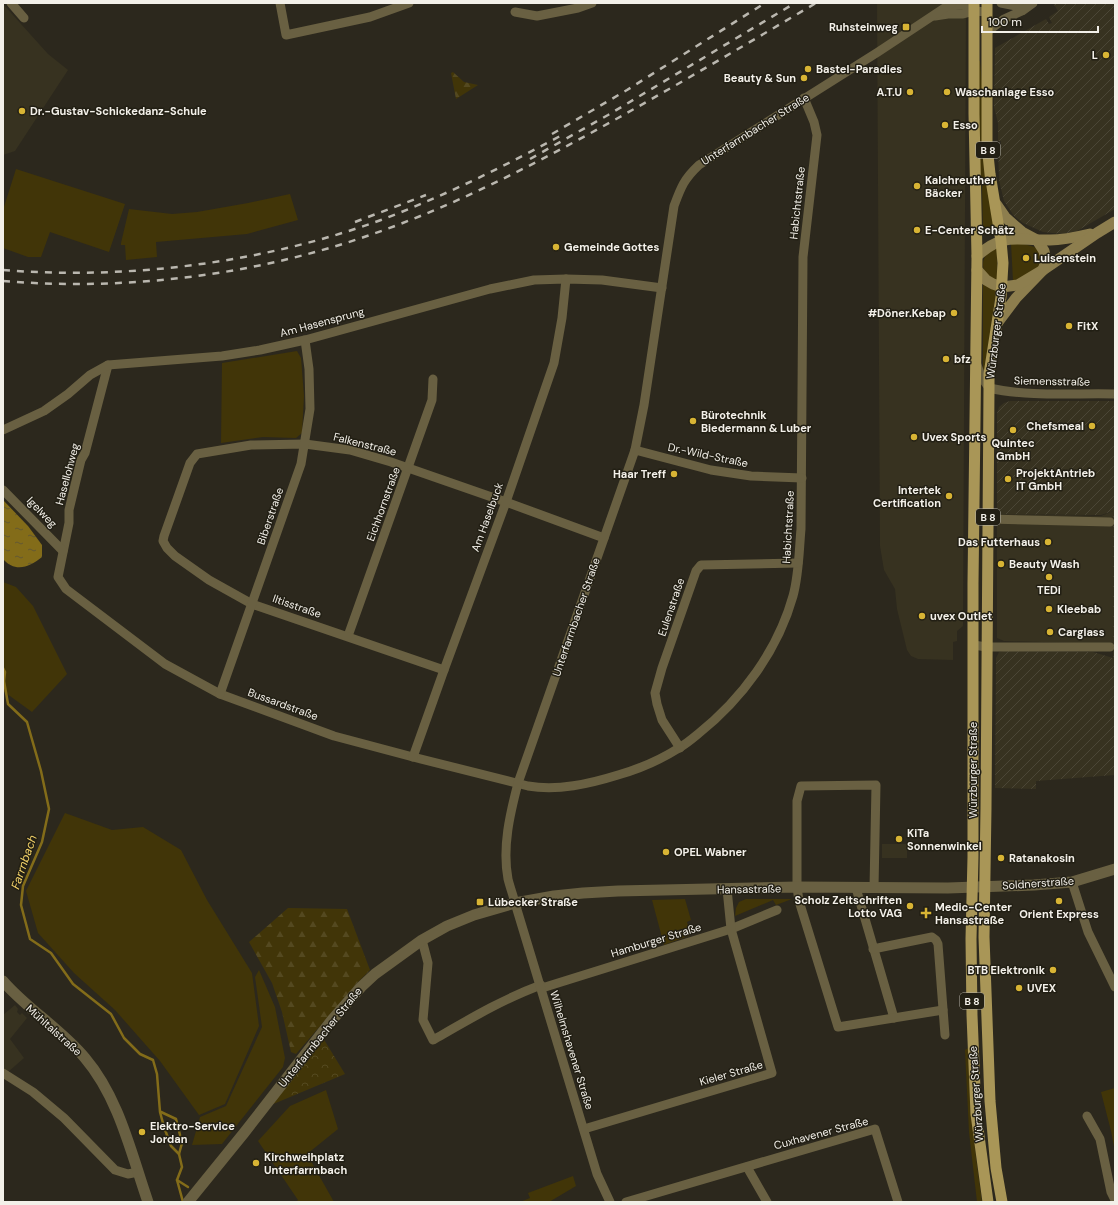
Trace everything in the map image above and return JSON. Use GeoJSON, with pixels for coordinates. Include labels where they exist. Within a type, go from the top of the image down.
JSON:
{"type":"FeatureCollection","features":[{"type":"Feature","properties":{"kind":"main road","name":"Würzburger Straße"},"geometry":{"type":"LineString","coordinates":[[974,7],[974,114],[977,270],[971,962],[975,1089],[979,1143],[988,1202]]}},
{"type":"Feature","properties":{"kind":"main road","name":"Würzburger Straße"},"geometry":{"type":"LineString","coordinates":[[987,7],[988,145],[990,174],[1001,241],[1002,287],[989,388],[984,938],[990,1101],[996,1168],[1002,1202]]}},
{"type":"Feature","properties":{"kind":"main road"},"geometry":{"type":"LineString","coordinates":[[996,204],[1014,225],[1022,232],[1037,240],[1046,256],[1043,270],[1016,298],[998,322]]}},
{"type":"Feature","properties":{"kind":"main road"},"geometry":{"type":"LineString","coordinates":[[977,270],[986,280],[1002,287],[1018,285],[1115,222]]}},
{"type":"Feature","properties":{"kind":"main road"},"geometry":{"type":"LineString","coordinates":[[977,256],[990,245],[1013,238],[1063,240],[1097,233]]}},
{"type":"Feature","properties":{"kind":"street"},"geometry":{"type":"LineString","coordinates":[[11,3],[24,18]]}},
{"type":"Feature","properties":{"kind":"street"},"geometry":{"type":"LineString","coordinates":[[280,3],[286,35],[370,16],[409,3]]}},
{"type":"Feature","properties":{"kind":"street"},"geometry":{"type":"LineString","coordinates":[[516,12],[537,16],[577,5],[592,3]]}},
{"type":"Feature","properties":{"kind":"street"},"geometry":{"type":"LineString","coordinates":[[1001,3],[1030,5]]}},
{"type":"Feature","properties":{"kind":"street","name":"Unterfarrnbacher Straße"},"geometry":{"type":"LineString","coordinates":[[188,1202],[332,1020],[361,987],[375,974],[422,940],[448,926],[474,915],[515,903],[508,878],[508,820],[518,783],[635,450],[644,405],[674,206],[681,186],[688,175],[699,165],[731,144],[934,16],[949,5],[974,7]]}},
{"type":"Feature","properties":{"kind":"street"},"geometry":{"type":"LineString","coordinates":[[987,32],[1030,5]]}},
{"type":"Feature","properties":{"kind":"street","name":"Unterfarrnbacher Straße"},"geometry":{"type":"LineString","coordinates":[[934,16],[963,14],[974,7]]}},
{"type":"Feature","properties":{"kind":"street","name":"Würzburger Straße"},"geometry":{"type":"LineString","coordinates":[[974,7],[987,7]]}},
{"type":"Feature","properties":{"kind":"street","name":"Habichtstraße"},"geometry":{"type":"LineString","coordinates":[[518,783],[541,788],[590,783],[642,767],[680,748],[714,722],[742,692],[765,659],[780,630],[793,596],[801,529],[803,257],[816,135],[814,122],[804,98]]}},
{"type":"Feature","properties":{"kind":"street","name":"Am Haselbuck"},"geometry":{"type":"LineString","coordinates":[[413,758],[506,502],[554,363],[562,318],[566,279]]}},
{"type":"Feature","properties":{"kind":"street","name":"Am Hasensprung"},"geometry":{"type":"LineString","coordinates":[[3,430],[44,411],[68,394],[90,375],[108,364],[222,356],[260,350],[305,340],[490,289],[534,280],[602,280],[662,288]]}},
{"type":"Feature","properties":{"kind":"street","name":"Biberstraße"},"geometry":{"type":"LineString","coordinates":[[220,694],[301,464],[306,444],[310,409],[309,369],[305,340]]}},
{"type":"Feature","properties":{"kind":"street","name":"Würzburger Straße"},"geometry":{"type":"LineString","coordinates":[[976,362],[982,378],[989,388]]}},
{"type":"Feature","properties":{"kind":"street","name":"Hasellohweg"},"geometry":{"type":"LineString","coordinates":[[66,589],[58,577],[71,503],[81,460],[85,453],[108,364]]}},
{"type":"Feature","properties":{"kind":"street","name":"Eichhornstraße"},"geometry":{"type":"LineString","coordinates":[[348,636],[432,400],[432,379]]}},
{"type":"Feature","properties":{"kind":"street","name":"Siemensstraße"},"geometry":{"type":"LineString","coordinates":[[989,388],[1009,392],[1115,394]]}},
{"type":"Feature","properties":{"kind":"street","name":"Falkenstraße"},"geometry":{"type":"LineString","coordinates":[[164,536],[190,463],[197,454],[213,450],[251,445],[306,444],[350,450],[391,462],[604,538]]}},
{"type":"Feature","properties":{"kind":"street","name":"Dr.-Wild-Straße"},"geometry":{"type":"LineString","coordinates":[[635,450],[711,470],[751,476],[802,478]]}},
{"type":"Feature","properties":{"kind":"street","name":"Igelweg"},"geometry":{"type":"LineString","coordinates":[[3,490],[63,551]]}},
{"type":"Feature","properties":{"kind":"street"},"geometry":{"type":"LineString","coordinates":[[988,519],[1110,522]]}},
{"type":"Feature","properties":{"kind":"street","name":"Iltisstraße"},"geometry":{"type":"LineString","coordinates":[[164,536],[163,541],[167,548],[175,556],[209,580],[252,604],[444,670]]}},
{"type":"Feature","properties":{"kind":"street","name":"Eulenstraße"},"geometry":{"type":"LineString","coordinates":[[680,748],[662,720],[657,704],[656,692],[662,668],[696,571],[701,565],[798,563]]}},
{"type":"Feature","properties":{"kind":"street","name":"Bussardstraße"},"geometry":{"type":"LineString","coordinates":[[66,589],[165,664],[220,694],[334,736],[413,758],[518,783]]}},
{"type":"Feature","properties":{"kind":"street"},"geometry":{"type":"LineString","coordinates":[[973,646],[1110,647]]}},
{"type":"Feature","properties":{"kind":"street"},"geometry":{"type":"LineString","coordinates":[[874,888],[876,785],[801,786],[797,801],[799,901],[838,1027],[943,1010]]}},
{"type":"Feature","properties":{"kind":"street","name":"Soldnerstraße"},"geometry":{"type":"LineString","coordinates":[[984,886],[1072,882],[1115,869]]}},
{"type":"Feature","properties":{"kind":"street"},"geometry":{"type":"LineString","coordinates":[[1072,882],[1088,932],[1115,987]]}},
{"type":"Feature","properties":{"kind":"street","name":"Hansastraße"},"geometry":{"type":"LineString","coordinates":[[515,903],[554,896],[625,891],[798,887],[972,888],[984,886]]}},
{"type":"Feature","properties":{"kind":"street"},"geometry":{"type":"LineString","coordinates":[[856,888],[894,1018]]}},
{"type":"Feature","properties":{"kind":"street","name":"Kieler Straße"},"geometry":{"type":"LineString","coordinates":[[584,1129],[772,1073],[731,929],[727,889]]}},
{"type":"Feature","properties":{"kind":"street","name":"Wilhelmshavener Straße"},"geometry":{"type":"LineString","coordinates":[[515,903],[597,1174],[610,1202]]}},
{"type":"Feature","properties":{"kind":"street","name":"Hamburger Straße"},"geometry":{"type":"LineString","coordinates":[[422,940],[428,963],[423,1020],[433,1040],[476,1015],[525,990],[731,929],[777,910]]}},
{"type":"Feature","properties":{"kind":"street"},"geometry":{"type":"LineString","coordinates":[[873,949],[932,936],[936,940],[938,944],[945,1035]]}},
{"type":"Feature","properties":{"kind":"street","name":"Mühltalstraße"},"geometry":{"type":"LineString","coordinates":[[3,981],[23,1002],[75,1047],[99,1077],[110,1098],[148,1202]]}},
{"type":"Feature","properties":{"kind":"street"},"geometry":{"type":"LineString","coordinates":[[3,1073],[33,1092],[64,1118],[115,1170],[128,1174],[138,1172]]}},
{"type":"Feature","properties":{"kind":"street"},"geometry":{"type":"LineString","coordinates":[[1087,1116],[1100,1139],[1111,1192],[1115,1200]]}},
{"type":"Feature","properties":{"kind":"street","name":"Cuxhavener Straße"},"geometry":{"type":"LineString","coordinates":[[626,1202],[875,1129],[898,1202]]}},
{"type":"Feature","properties":{"kind":"street"},"geometry":{"type":"LineString","coordinates":[[747,1167],[767,1202]]}},
{"type":"Feature","properties":{"kind":"shaded area"},"geometry":{"type":"Polygon","coordinates":[[[877,3],[966,3],[963,626],[957,631],[957,641],[953,642],[953,660],[918,659],[911,656],[907,650],[897,609],[895,589],[884,570],[880,546],[877,3]]]}},
{"type":"Feature","properties":{"kind":"shaded area"},"geometry":{"type":"Polygon","coordinates":[[[1053,3],[1115,3],[1115,209],[1077,231],[1062,234],[1043,232],[1023,223],[1014,216],[1004,201],[999,180],[998,145],[1001,145],[1001,141],[998,141],[998,123],[994,107],[995,48],[1046,19],[1049,24],[1052,23],[1049,17],[1058,11],[1053,3]]]}},
{"type":"Feature","properties":{"kind":"shaded area","name":"Dr.-Gustav-Schickedanz-Schule"},"geometry":{"type":"Polygon","coordinates":[[[3,4],[48,54],[68,70],[15,151],[3,155],[3,4]]]}},
{"type":"Feature","properties":{"kind":"shaded area"},"geometry":{"type":"Polygon","coordinates":[[[1010,401],[1115,401],[1115,775],[1036,781],[1036,789],[995,788],[996,658],[999,652],[1004,651],[1093,652],[1113,658],[1113,511],[1101,515],[1000,514],[997,508],[997,413],[999,407],[1010,401]]]}},
{"type":"Feature","properties":{"kind":"shaded area"},"geometry":{"type":"Polygon","coordinates":[[[1113,511],[1113,644],[1004,641],[997,638],[997,514],[1101,516],[1113,511]]]}},
{"type":"Feature","properties":{"kind":"shaded area"},"geometry":{"type":"Polygon","coordinates":[[[882,844],[907,844],[907,858],[882,858],[882,844]]]}},
{"type":"Feature","properties":{"kind":"shaded area"},"geometry":{"type":"Polygon","coordinates":[[[15,1005],[18,1009],[17,1012],[20,1015],[22,1013],[27,1018],[10,1039],[24,1058],[8,1072],[3,1069],[3,1015],[15,1005]]]}},
{"type":"Feature","properties":{"kind":"green space"},"geometry":{"type":"Polygon","coordinates":[[[977,61],[980,61],[995,228],[983,232],[982,183],[979,159],[977,61]]]}},
{"type":"Feature","properties":{"kind":"green space"},"geometry":{"type":"Polygon","coordinates":[[[453,72],[464,82],[478,85],[456,99],[451,73],[453,72]]]}},
{"type":"Feature","properties":{"kind":"green space"},"geometry":{"type":"Polygon","coordinates":[[[16,169],[125,204],[109,252],[50,232],[41,257],[28,257],[3,248],[3,210],[16,169]]]}},
{"type":"Feature","properties":{"kind":"green space"},"geometry":{"type":"Polygon","coordinates":[[[290,194],[298,220],[247,234],[156,242],[157,257],[126,260],[125,245],[121,245],[121,243],[129,209],[172,214],[197,212],[290,194]]]}},
{"type":"Feature","properties":{"kind":"green space"},"geometry":{"type":"Polygon","coordinates":[[[1011,243],[1030,245],[1040,250],[1041,264],[1035,270],[1013,281],[1011,243]]]}},
{"type":"Feature","properties":{"kind":"green space"},"geometry":{"type":"Polygon","coordinates":[[[997,248],[996,281],[984,272],[983,263],[989,252],[997,248]]]}},
{"type":"Feature","properties":{"kind":"green space"},"geometry":{"type":"Polygon","coordinates":[[[983,284],[996,290],[985,372],[983,370],[983,284]]]}},
{"type":"Feature","properties":{"kind":"green space"},"geometry":{"type":"Polygon","coordinates":[[[297,351],[301,358],[304,396],[302,433],[296,438],[263,437],[221,443],[222,363],[297,351]]]}},
{"type":"Feature","properties":{"kind":"green space"},"geometry":{"type":"Polygon","coordinates":[[[3,582],[16,587],[33,606],[67,674],[32,712],[3,691],[3,582]]]}},
{"type":"Feature","properties":{"kind":"green space"},"geometry":{"type":"Polygon","coordinates":[[[65,813],[112,830],[143,827],[181,850],[207,900],[252,973],[259,1026],[225,1104],[199,1115],[160,1061],[115,1010],[74,973],[38,933],[26,891],[65,813]]]}},
{"type":"Feature","properties":{"kind":"green space"},"geometry":{"type":"Polygon","coordinates":[[[685,899],[691,920],[687,922],[691,935],[664,945],[652,900],[685,899]]]}},
{"type":"Feature","properties":{"kind":"green space"},"geometry":{"type":"Polygon","coordinates":[[[746,899],[792,899],[776,905],[773,900],[735,916],[736,908],[739,902],[746,899]]]}},
{"type":"Feature","properties":{"kind":"green space"},"geometry":{"type":"Polygon","coordinates":[[[288,908],[347,909],[370,970],[296,1054],[291,1052],[282,1012],[272,983],[249,942],[288,908]]]}},
{"type":"Feature","properties":{"kind":"green space"},"geometry":{"type":"Polygon","coordinates":[[[259,970],[275,1007],[285,1058],[283,1067],[222,1144],[192,1145],[200,1117],[226,1106],[262,1027],[255,977],[259,970]]]}},
{"type":"Feature","properties":{"kind":"green space"},"geometry":{"type":"Polygon","coordinates":[[[323,1038],[345,1074],[271,1105],[323,1038]]]}},
{"type":"Feature","properties":{"kind":"green space"},"geometry":{"type":"Polygon","coordinates":[[[968,1048],[976,1157],[982,1202],[977,1202],[969,1132],[965,1050],[968,1048]]]}},
{"type":"Feature","properties":{"kind":"green space"},"geometry":{"type":"Polygon","coordinates":[[[1115,1088],[1115,1152],[1101,1092],[1115,1088]]]}},
{"type":"Feature","properties":{"kind":"green space"},"geometry":{"type":"Polygon","coordinates":[[[326,1090],[338,1129],[307,1154],[334,1202],[296,1202],[298,1200],[258,1141],[290,1106],[326,1090]]]}},
{"type":"Feature","properties":{"kind":"green space"},"geometry":{"type":"Polygon","coordinates":[[[573,1176],[576,1186],[549,1202],[520,1202],[530,1198],[528,1193],[573,1176]]]}},
{"type":"Feature","properties":{"kind":"water"},"geometry":{"type":"Polygon","coordinates":[[[3,500],[28,526],[42,545],[42,557],[33,564],[17,567],[12,566],[3,559],[3,500]]]}},
{"type":"Feature","properties":{"kind":"waterway","name":"Farrnbach"},"geometry":{"type":"LineString","coordinates":[[3,668],[5,672],[4,681],[8,704],[27,722],[41,771],[49,809],[42,842],[23,886],[21,905],[30,939],[51,953],[73,984],[111,1014],[124,1038],[140,1054],[153,1060],[157,1074],[160,1112],[164,1127],[171,1146],[179,1154],[182,1167],[177,1180],[183,1202]]}},
{"type":"Feature","properties":{"kind":"waterway","name":"Farrnbach"},"geometry":{"type":"LineString","coordinates":[[161,1112],[176,1119],[182,1143],[179,1154]]}},
{"type":"Feature","properties":{"kind":"waterway"},"geometry":{"type":"LineString","coordinates":[[177,1180],[188,1187]]}},
{"type":"Feature","properties":{"kind":"railway"},"geometry":{"type":"LineString","coordinates":[[552,134],[627,90],[765,3]]}},
{"type":"Feature","properties":{"kind":"railway"},"geometry":{"type":"LineString","coordinates":[[530,159],[608,115],[795,3]]}},
{"type":"Feature","properties":{"kind":"railway"},"geometry":{"type":"LineString","coordinates":[[3,281],[49,284],[95,284],[141,282],[187,277],[278,261],[323,250],[367,236],[432,211],[495,183],[588,135],[816,3]]}},
{"type":"Feature","properties":{"kind":"railway"},"geometry":{"type":"LineString","coordinates":[[3,270],[50,272],[146,270],[195,265],[290,247],[336,235],[404,211],[473,180],[562,135]]}},
{"type":"Feature","properties":{"kind":"railway"},"geometry":{"type":"LineString","coordinates":[[355,222],[426,195]]}},
{"type":"Feature","properties":{"kind":"place","name":"Ruhsteinweg"},"geometry":{"type":"Point","coordinates":[906,27]}},
{"type":"Feature","properties":{"kind":"place","name":"L"},"geometry":{"type":"Point","coordinates":[1106,55]}},
{"type":"Feature","properties":{"kind":"place","name":"Bastel-Paradies"},"geometry":{"type":"Point","coordinates":[808,69]}},
{"type":"Feature","properties":{"kind":"place","name":"Beauty & Sun"},"geometry":{"type":"Point","coordinates":[804,78]}},
{"type":"Feature","properties":{"kind":"place","name":"A.T.U"},"geometry":{"type":"Point","coordinates":[910,92]}},
{"type":"Feature","properties":{"kind":"place","name":"Waschanlage Esso"},"geometry":{"type":"Point","coordinates":[947,92]}},
{"type":"Feature","properties":{"kind":"place","name":"Dr.-Gustav-Schickedanz-Schule"},"geometry":{"type":"Point","coordinates":[22,111]}},
{"type":"Feature","properties":{"kind":"place","name":"Esso"},"geometry":{"type":"Point","coordinates":[945,125]}},
{"type":"Feature","properties":{"kind":"place","name":"Kalchreuther Bäcker"},"geometry":{"type":"Point","coordinates":[917,186]}},
{"type":"Feature","properties":{"kind":"place","name":"E-Center Schätz"},"geometry":{"type":"Point","coordinates":[917,230]}},
{"type":"Feature","properties":{"kind":"place","name":"Gemeinde Gottes"},"geometry":{"type":"Point","coordinates":[556,247]}},
{"type":"Feature","properties":{"kind":"place","name":"Luisenstein"},"geometry":{"type":"Point","coordinates":[1026,258]}},
{"type":"Feature","properties":{"kind":"place","name":"#Döner.Kebap"},"geometry":{"type":"Point","coordinates":[954,313]}},
{"type":"Feature","properties":{"kind":"place","name":"FitX"},"geometry":{"type":"Point","coordinates":[1069,326]}},
{"type":"Feature","properties":{"kind":"place","name":"bfz"},"geometry":{"type":"Point","coordinates":[946,359]}},
{"type":"Feature","properties":{"kind":"place","name":"Bürotechnik Biedermann & Luber"},"geometry":{"type":"Point","coordinates":[693,421]}},
{"type":"Feature","properties":{"kind":"place","name":"Chefsmeal"},"geometry":{"type":"Point","coordinates":[1092,426]}},
{"type":"Feature","properties":{"kind":"place","name":"Quintec GmbH"},"geometry":{"type":"Point","coordinates":[1013,430]}},
{"type":"Feature","properties":{"kind":"place","name":"Uvex Sports"},"geometry":{"type":"Point","coordinates":[914,437]}},
{"type":"Feature","properties":{"kind":"place","name":"Haar Treff"},"geometry":{"type":"Point","coordinates":[674,474]}},
{"type":"Feature","properties":{"kind":"place","name":"ProjektAntrieb IT GmbH"},"geometry":{"type":"Point","coordinates":[1008,479]}},
{"type":"Feature","properties":{"kind":"place","name":"Intertek Certification"},"geometry":{"type":"Point","coordinates":[949,496]}},
{"type":"Feature","properties":{"kind":"place","name":"Das Futterhaus"},"geometry":{"type":"Point","coordinates":[1048,542]}},
{"type":"Feature","properties":{"kind":"place","name":"Beauty Wash"},"geometry":{"type":"Point","coordinates":[1001,564]}},
{"type":"Feature","properties":{"kind":"place","name":"TEDi"},"geometry":{"type":"Point","coordinates":[1049,577]}},
{"type":"Feature","properties":{"kind":"place","name":"Kleebab"},"geometry":{"type":"Point","coordinates":[1049,609]}},
{"type":"Feature","properties":{"kind":"place","name":"uvex Outlet"},"geometry":{"type":"Point","coordinates":[922,616]}},
{"type":"Feature","properties":{"kind":"place","name":"Carglass"},"geometry":{"type":"Point","coordinates":[1050,632]}},
{"type":"Feature","properties":{"kind":"place","name":"KiTa Sonnenwinkel"},"geometry":{"type":"Point","coordinates":[899,839]}},
{"type":"Feature","properties":{"kind":"place","name":"OPEL Wabner"},"geometry":{"type":"Point","coordinates":[666,852]}},
{"type":"Feature","properties":{"kind":"place","name":"Ratanakosin"},"geometry":{"type":"Point","coordinates":[1001,858]}},
{"type":"Feature","properties":{"kind":"place","name":"Orient Express"},"geometry":{"type":"Point","coordinates":[1059,901]}},
{"type":"Feature","properties":{"kind":"place","name":"Lübecker Straße"},"geometry":{"type":"Point","coordinates":[480,902]}},
{"type":"Feature","properties":{"kind":"place","name":"Scholz Zeitschriften Lotto VAG"},"geometry":{"type":"Point","coordinates":[910,906]}},
{"type":"Feature","properties":{"kind":"place","name":"Medic-Center Hansastraße"},"geometry":{"type":"Point","coordinates":[926,913]}},
{"type":"Feature","properties":{"kind":"place","name":"BTB Elektronik"},"geometry":{"type":"Point","coordinates":[1053,970]}},
{"type":"Feature","properties":{"kind":"place","name":"UVEX"},"geometry":{"type":"Point","coordinates":[1019,988]}},
{"type":"Feature","properties":{"kind":"place","name":"Elektro-Service Jordan"},"geometry":{"type":"Point","coordinates":[142,1132]}},
{"type":"Feature","properties":{"kind":"place","name":"Kirchweihplatz Unterfarrnbach"},"geometry":{"type":"Point","coordinates":[256,1163]}}]}
